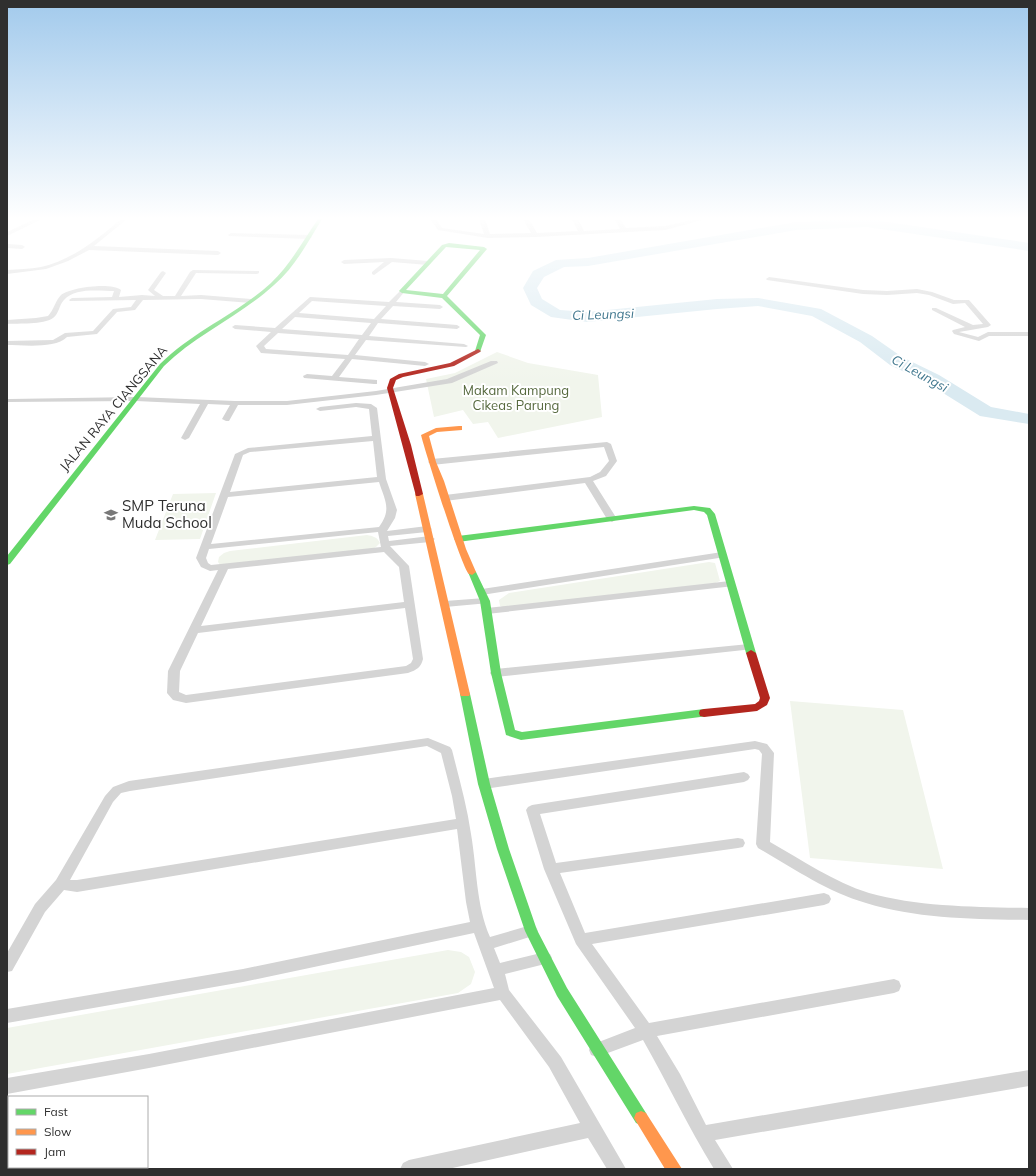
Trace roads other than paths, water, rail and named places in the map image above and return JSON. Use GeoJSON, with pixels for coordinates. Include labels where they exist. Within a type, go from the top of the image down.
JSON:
{"type":"FeatureCollection","features":[{"type":"Feature","properties":{"kind":"street"},"geometry":{"type":"LineString","coordinates":[[160,297],[151,290],[162,274]]}},
{"type":"Feature","properties":{"kind":"street"},"geometry":{"type":"LineString","coordinates":[[177,297],[191,274]]}},
{"type":"Feature","properties":{"kind":"street","name":"JALAN RAYA CIANGSANA"},"geometry":{"type":"LineString","coordinates":[[7,562],[110,429],[173,355],[251,301],[282,274]]}},
{"type":"Feature","properties":{"kind":"street"},"geometry":{"type":"LineString","coordinates":[[334,378],[377,320],[418,274]]}},
{"type":"Feature","properties":{"kind":"street"},"geometry":{"type":"LineString","coordinates":[[444,296],[463,274]]}},
{"type":"Feature","properties":{"kind":"street"},"geometry":{"type":"LineString","coordinates":[[769,279],[863,292],[887,293],[917,291],[930,293],[953,302],[967,301],[988,325],[955,332],[979,339],[991,334],[1029,334]]}},
{"type":"Feature","properties":{"kind":"street"},"geometry":{"type":"LineString","coordinates":[[7,322],[47,319],[54,314],[61,299],[65,295],[79,290],[115,289],[118,290],[114,298]]}},
{"type":"Feature","properties":{"kind":"street"},"geometry":{"type":"LineString","coordinates":[[402,291],[444,296],[483,335],[479,351],[452,365],[401,375],[393,379],[390,388],[407,445],[430,539],[484,784],[503,849],[531,931],[562,992],[597,1050],[674,1169]]}},
{"type":"Feature","properties":{"kind":"street"},"geometry":{"type":"LineString","coordinates":[[7,344],[53,342],[60,340],[66,335],[95,333],[115,310],[133,309],[142,297]]}},
{"type":"Feature","properties":{"kind":"street"},"geometry":{"type":"LineString","coordinates":[[72,300],[177,297],[251,301]]}},
{"type":"Feature","properties":{"kind":"street"},"geometry":{"type":"LineString","coordinates":[[426,364],[350,356],[264,351],[260,346],[306,301],[314,298],[440,307]]}},
{"type":"Feature","properties":{"kind":"street"},"geometry":{"type":"LineString","coordinates":[[934,309],[973,328]]}},
{"type":"Feature","properties":{"kind":"street"},"geometry":{"type":"LineString","coordinates":[[293,314],[457,327]]}},
{"type":"Feature","properties":{"kind":"street"},"geometry":{"type":"LineString","coordinates":[[235,327],[464,346]]}},
{"type":"Feature","properties":{"kind":"street"},"geometry":{"type":"LineString","coordinates":[[8,404],[19,401],[136,399],[235,403],[287,403],[449,381],[494,363]]}},
{"type":"Feature","properties":{"kind":"street"},"geometry":{"type":"LineString","coordinates":[[307,376],[374,382]]}},
{"type":"Feature","properties":{"kind":"street"},"geometry":{"type":"LineString","coordinates":[[185,438],[205,402]]}},
{"type":"Feature","properties":{"kind":"street"},"geometry":{"type":"LineString","coordinates":[[226,419],[235,403]]}},
{"type":"Feature","properties":{"kind":"street"},"geometry":{"type":"LineString","coordinates":[[320,409],[362,405],[370,405],[373,408],[382,478],[392,510],[384,539]]}},
{"type":"Feature","properties":{"kind":"street"},"geometry":{"type":"LineString","coordinates":[[458,539],[694,508],[707,510],[710,514],[765,698],[763,703],[757,707],[521,736],[510,732],[496,673],[485,601],[458,539],[432,462],[425,435],[436,430],[459,428]]}},
{"type":"Feature","properties":{"kind":"street"},"geometry":{"type":"LineString","coordinates":[[378,438],[248,450],[239,454],[201,558],[204,565],[210,568],[225,566],[384,539],[427,529]]}},
{"type":"Feature","properties":{"kind":"street"},"geometry":{"type":"LineString","coordinates":[[432,462],[607,444],[613,461],[606,473],[588,480],[445,498]]}},
{"type":"Feature","properties":{"kind":"street"},"geometry":{"type":"LineString","coordinates":[[223,495],[382,478]]}},
{"type":"Feature","properties":{"kind":"street"},"geometry":{"type":"LineString","coordinates":[[588,480],[612,518]]}},
{"type":"Feature","properties":{"kind":"street"},"geometry":{"type":"LineString","coordinates":[[225,566],[174,671],[174,693],[177,697],[186,699],[408,670],[416,665],[418,659],[404,566],[384,539]]}},
{"type":"Feature","properties":{"kind":"street"},"geometry":{"type":"LineString","coordinates":[[205,547],[384,539],[430,539]]}},
{"type":"Feature","properties":{"kind":"street"},"geometry":{"type":"LineString","coordinates":[[485,601],[722,555]]}},
{"type":"Feature","properties":{"kind":"street"},"geometry":{"type":"LineString","coordinates":[[445,604],[730,584]]}},
{"type":"Feature","properties":{"kind":"street"},"geometry":{"type":"LineString","coordinates":[[194,630],[410,604]]}},
{"type":"Feature","properties":{"kind":"street"},"geometry":{"type":"LineString","coordinates":[[496,673],[749,647]]}},
{"type":"Feature","properties":{"kind":"street"},"geometry":{"type":"LineString","coordinates":[[7,966],[40,908],[61,884],[110,799],[117,790],[136,785],[428,742],[446,750],[463,823],[473,902],[478,926],[496,970],[503,993],[555,1062],[592,1129],[617,1169]]}},
{"type":"Feature","properties":{"kind":"street"},"geometry":{"type":"LineString","coordinates":[[484,784],[755,745],[763,747],[768,753],[763,844],[822,879],[867,898],[908,907],[991,914],[1029,914]]}},
{"type":"Feature","properties":{"kind":"street"},"geometry":{"type":"LineString","coordinates":[[724,1169],[702,1134],[674,1079],[646,1031],[581,940],[551,869],[532,810],[744,777]]}},
{"type":"Feature","properties":{"kind":"street"},"geometry":{"type":"LineString","coordinates":[[61,884],[77,886],[463,823]]}},
{"type":"Feature","properties":{"kind":"street"},"geometry":{"type":"LineString","coordinates":[[551,869],[738,843]]}},
{"type":"Feature","properties":{"kind":"street"},"geometry":{"type":"LineString","coordinates":[[581,940],[824,899]]}},
{"type":"Feature","properties":{"kind":"street"},"geometry":{"type":"LineString","coordinates":[[7,1016],[214,981],[348,955],[478,926]]}},
{"type":"Feature","properties":{"kind":"street"},"geometry":{"type":"LineString","coordinates":[[485,946],[531,931]]}},
{"type":"Feature","properties":{"kind":"street"},"geometry":{"type":"LineString","coordinates":[[496,970],[545,958]]}},
{"type":"Feature","properties":{"kind":"street"},"geometry":{"type":"LineString","coordinates":[[597,1050],[646,1031],[894,986]]}},
{"type":"Feature","properties":{"kind":"street"},"geometry":{"type":"LineString","coordinates":[[7,1086],[156,1060],[503,993]]}},
{"type":"Feature","properties":{"kind":"street"},"geometry":{"type":"LineString","coordinates":[[702,1134],[1029,1078]]}},
{"type":"Feature","properties":{"kind":"street"},"geometry":{"type":"LineString","coordinates":[[409,1169],[592,1129]]}},
{"type":"Feature","properties":{"kind":"waterway","name":"Ci Leungsi"},"geometry":{"type":"LineString","coordinates":[[538,274],[530,288],[536,302],[556,314],[587,317],[717,304],[758,302],[816,312],[866,339],[896,361],[933,379],[986,412],[1029,419]]}},
{"type":"Feature","properties":{"kind":"place","name":"SMP Teruna Muda School"},"geometry":{"type":"Point","coordinates":[111,515]}},
{"type":"Feature","properties":{"kind":"park label","name":"Makam Kampung Cikeas Parung"},"geometry":{"type":"Point","coordinates":[516,398]}}]}
